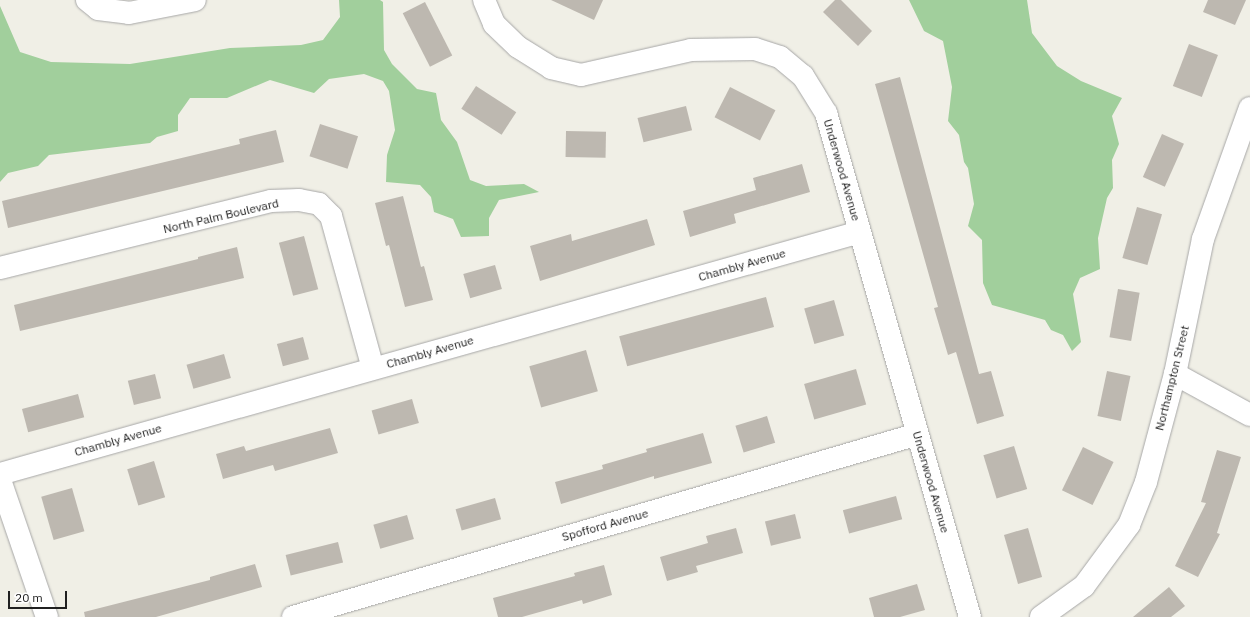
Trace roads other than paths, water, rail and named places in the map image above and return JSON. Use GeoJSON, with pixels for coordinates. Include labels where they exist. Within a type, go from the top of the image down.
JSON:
{"type":"FeatureCollection","features":[{"type":"Feature","properties":{"kind":"street"},"geometry":{"type":"LineString","coordinates":[[87,0],[98,10],[129,13],[195,0]]}},
{"type":"Feature","properties":{"kind":"street","name":"Underwood Avenue"},"geometry":{"type":"LineString","coordinates":[[484,0],[494,24],[518,48],[551,68],[581,75],[691,50],[755,49],[780,58],[803,76],[826,113],[970,617]]}},
{"type":"Feature","properties":{"kind":"street","name":"Northampton Street"},"geometry":{"type":"LineString","coordinates":[[1041,617],[1084,586],[1129,525],[1146,482],[1175,374],[1203,239],[1250,108]]}},
{"type":"Feature","properties":{"kind":"street","name":"North Palm Boulevard"},"geometry":{"type":"LineString","coordinates":[[0,268],[271,202],[299,200],[319,204],[331,216],[374,368]]}},
{"type":"Feature","properties":{"kind":"street","name":"Chambly Avenue"},"geometry":{"type":"LineString","coordinates":[[0,474],[860,232]]}},
{"type":"Feature","properties":{"kind":"street"},"geometry":{"type":"LineString","coordinates":[[1175,374],[1250,415]]}},
{"type":"Feature","properties":{"kind":"street","name":"Spofford Avenue"},"geometry":{"type":"LineString","coordinates":[[293,617],[918,434]]}},
{"type":"Feature","properties":{"kind":"street"},"geometry":{"type":"LineString","coordinates":[[0,480],[47,617]]}}]}
